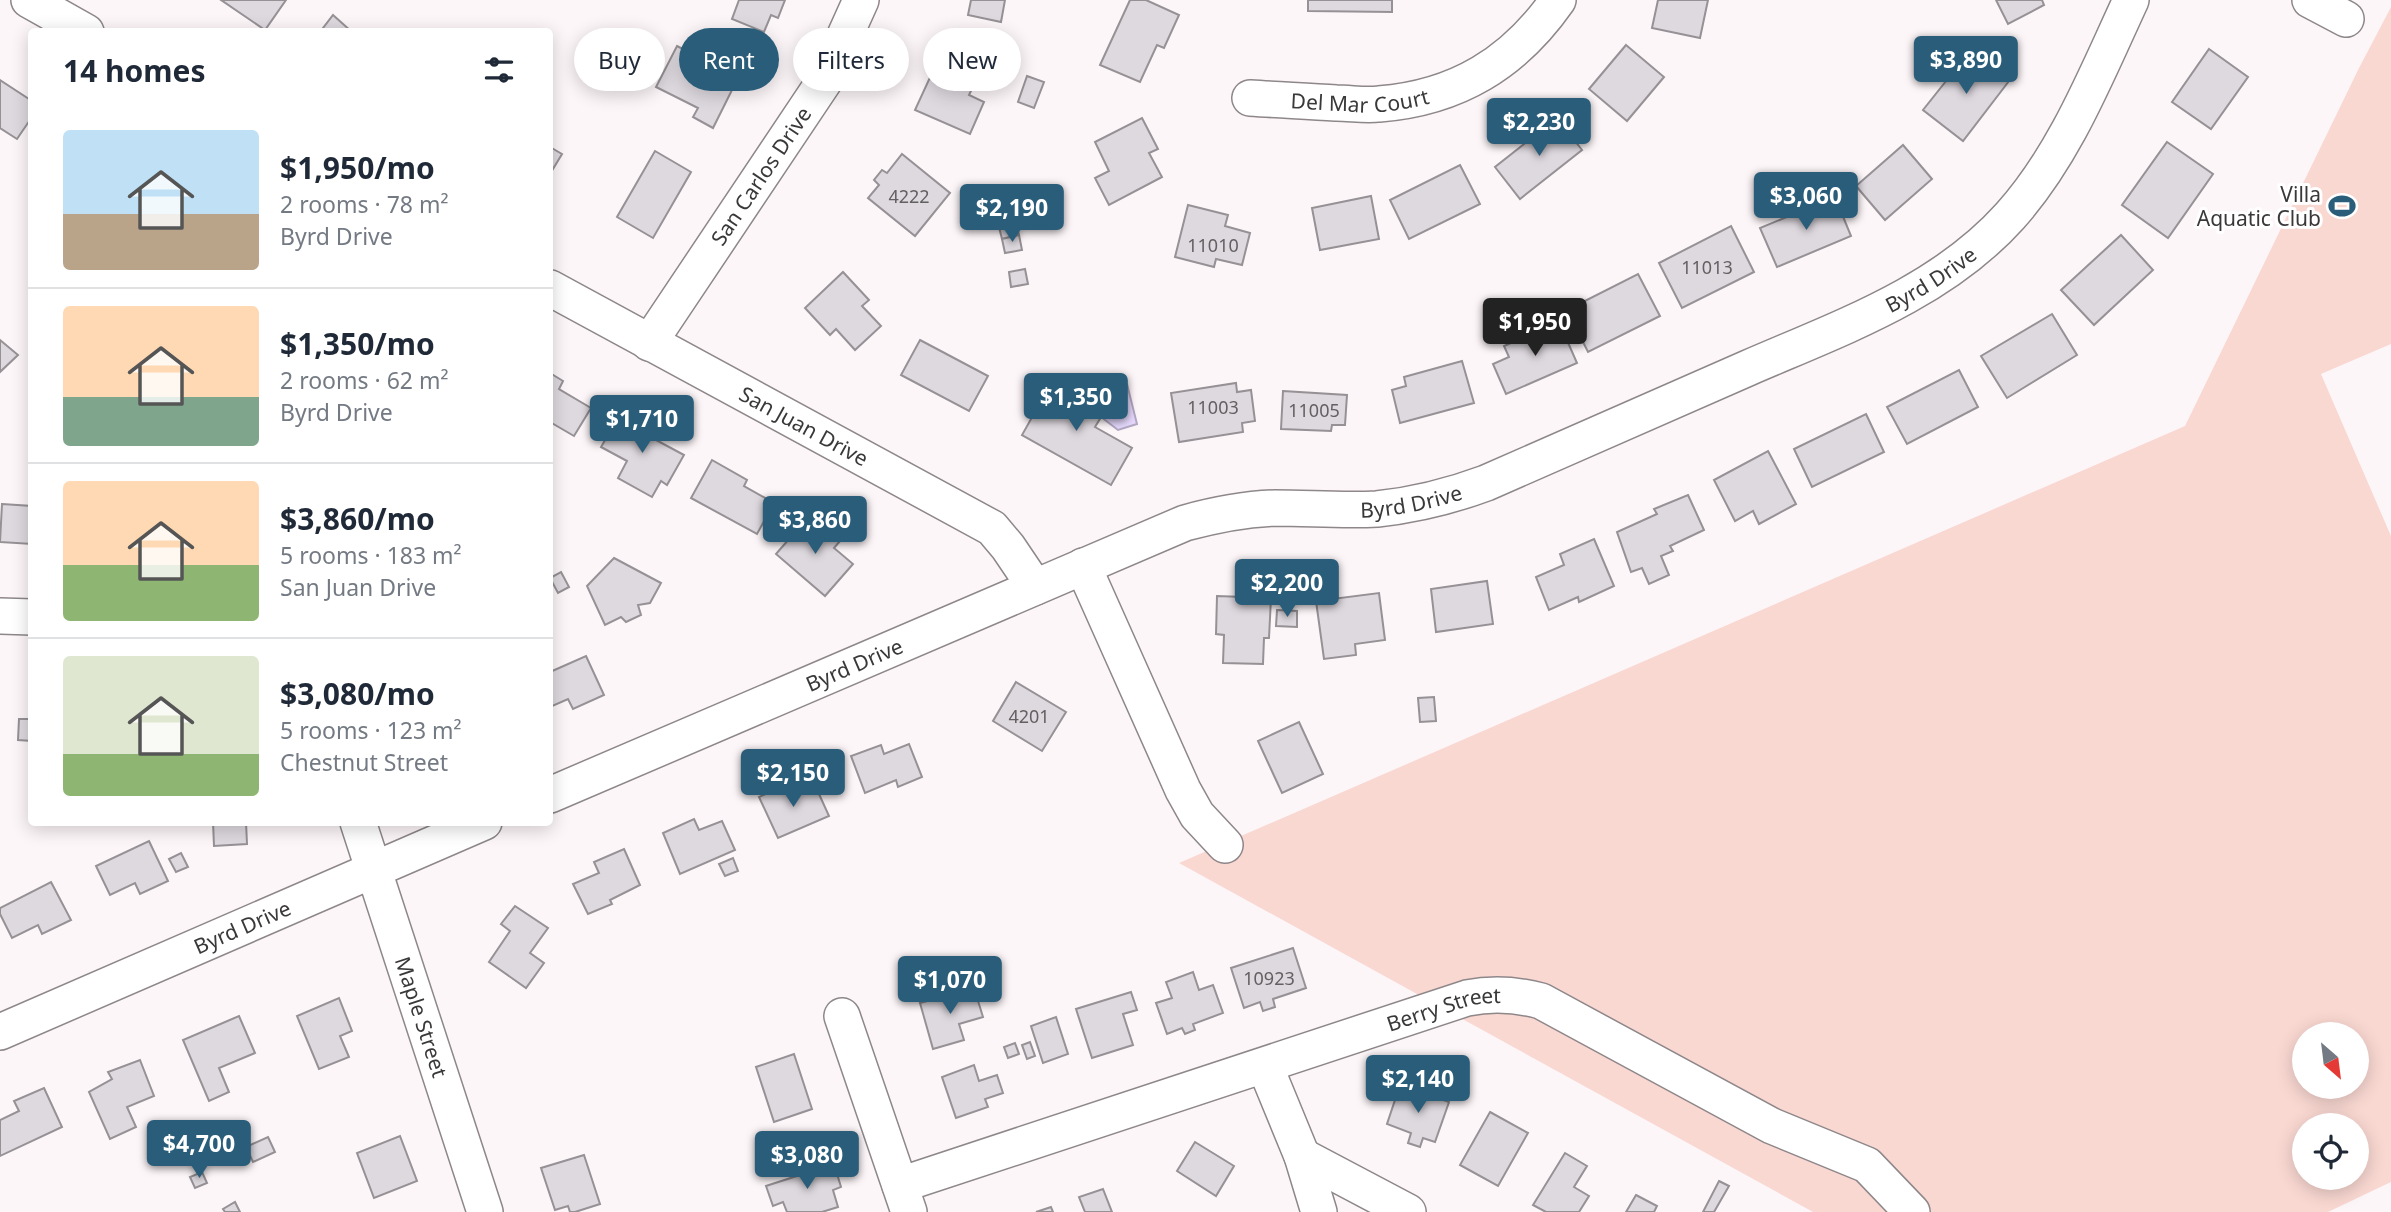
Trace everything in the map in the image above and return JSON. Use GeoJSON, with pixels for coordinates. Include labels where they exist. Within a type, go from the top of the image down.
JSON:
{"type":"FeatureCollection","features":[{"type":"Feature","properties":{"kind":"street"},"geometry":{"type":"LineString","coordinates":[[29,0],[79,28]]}},
{"type":"Feature","properties":{"kind":"street","name":"San Carlos Drive"},"geometry":{"type":"LineString","coordinates":[[649,343],[825,80],[861,0]]}},
{"type":"Feature","properties":{"kind":"street","name":"Del Mar Court"},"geometry":{"type":"LineString","coordinates":[[1250,98],[1377,105],[1424,99],[1453,89],[1501,61],[1541,24],[1558,0]]}},
{"type":"Feature","properties":{"kind":"street","name":"Byrd Drive"},"geometry":{"type":"LineString","coordinates":[[553,794],[1185,523],[1219,514],[1273,508],[1378,509],[1457,493],[1860,319],[1921,289],[1955,267],[1986,240],[2036,184],[2088,92],[2132,0]]}},
{"type":"Feature","properties":{"kind":"street"},"geometry":{"type":"LineString","coordinates":[[2310,0],[2346,19]]}},
{"type":"Feature","properties":{"kind":"street","name":"San Juan Drive"},"geometry":{"type":"LineString","coordinates":[[553,290],[992,528],[1035,587]]}},
{"type":"Feature","properties":{"kind":"street"},"geometry":{"type":"LineString","coordinates":[[1083,566],[1183,790],[1197,816],[1225,845]]}},
{"type":"Feature","properties":{"kind":"street"},"geometry":{"type":"LineString","coordinates":[[0,616],[28,617]]}},
{"type":"Feature","properties":{"kind":"street","name":"Maple Street"},"geometry":{"type":"LineString","coordinates":[[359,826],[485,1212]]}},
{"type":"Feature","properties":{"kind":"street","name":"Byrd Drive"},"geometry":{"type":"LineString","coordinates":[[0,1032],[475,826]]}},
{"type":"Feature","properties":{"kind":"street","name":"Berry Street"},"geometry":{"type":"LineString","coordinates":[[905,1199],[1265,1066],[1467,998],[1490,994],[1518,995],[1541,1001],[1772,1126],[1867,1165],[1912,1212]]}},
{"type":"Feature","properties":{"kind":"street"},"geometry":{"type":"LineString","coordinates":[[842,1016],[905,1199]]}},
{"type":"Feature","properties":{"kind":"street"},"geometry":{"type":"LineString","coordinates":[[1265,1066],[1302,1156],[1319,1212]]}},
{"type":"Feature","properties":{"kind":"street"},"geometry":{"type":"LineString","coordinates":[[1302,1156],[1408,1212]]}},
{"type":"Feature","properties":{"kind":"shaded area"},"geometry":{"type":"Polygon","coordinates":[[[2391,7],[2391,344],[2321,374],[2391,536],[2391,1182],[2328,1212],[1813,1212],[1179,863],[2185,426],[2391,7]]]}},
{"type":"Feature","properties":{"kind":"shaded area"},"geometry":{"type":"Polygon","coordinates":[[[1114,375],[1127,384],[1137,424],[1118,430],[1101,417],[1106,402],[1099,389],[1101,381],[1114,375]]]}},
{"type":"Feature","properties":{"kind":"building"},"geometry":{"type":"Polygon","coordinates":[[[221,0],[286,0],[266,28],[262,28],[221,0]]]}},
{"type":"Feature","properties":{"kind":"building"},"geometry":{"type":"Polygon","coordinates":[[[739,0],[785,0],[778,18],[771,15],[766,28],[754,28],[732,19],[739,0]]]}},
{"type":"Feature","properties":{"kind":"building"},"geometry":{"type":"Polygon","coordinates":[[[971,0],[1005,0],[1001,22],[968,15],[971,0]]]}},
{"type":"Feature","properties":{"kind":"building"},"geometry":{"type":"Polygon","coordinates":[[[1130,0],[1146,0],[1179,15],[1164,48],[1157,45],[1140,82],[1100,65],[1130,0]]]}},
{"type":"Feature","properties":{"kind":"building"},"geometry":{"type":"Polygon","coordinates":[[[1308,0],[1392,0],[1392,12],[1308,11],[1308,0]]]}},
{"type":"Feature","properties":{"kind":"building"},"geometry":{"type":"Polygon","coordinates":[[[1658,0],[1708,0],[1700,38],[1652,28],[1658,0]]]}},
{"type":"Feature","properties":{"kind":"building"},"geometry":{"type":"Polygon","coordinates":[[[1996,0],[2042,0],[2044,5],[2008,24],[1996,0]]]}},
{"type":"Feature","properties":{"kind":"building"},"geometry":{"type":"Polygon","coordinates":[[[333,15],[348,28],[323,28],[333,15]]]}},
{"type":"Feature","properties":{"kind":"building"},"geometry":{"type":"Polygon","coordinates":[[[1626,45],[1664,77],[1627,121],[1589,89],[1626,45]]]}},
{"type":"Feature","properties":{"kind":"building"},"geometry":{"type":"Polygon","coordinates":[[[677,46],[679,91],[732,91],[713,128],[693,117],[698,108],[664,91],[665,69],[677,46]]]}},
{"type":"Feature","properties":{"kind":"building"},"geometry":{"type":"Polygon","coordinates":[[[2209,49],[2248,77],[2211,129],[2172,102],[2209,49]]]}},
{"type":"Feature","properties":{"kind":"building"},"geometry":{"type":"Polygon","coordinates":[[[1970,51],[2009,81],[1963,141],[1923,110],[1970,51]]]}},
{"type":"Feature","properties":{"kind":"building"},"geometry":{"type":"Polygon","coordinates":[[[1027,76],[1044,82],[1034,108],[1018,102],[1027,76]]]}},
{"type":"Feature","properties":{"kind":"building"},"geometry":{"type":"Polygon","coordinates":[[[0,80],[28,98],[28,123],[17,139],[0,128],[0,80]]]}},
{"type":"Feature","properties":{"kind":"building"},"geometry":{"type":"Polygon","coordinates":[[[924,91],[971,91],[969,95],[984,102],[970,134],[915,110],[924,91]]]}},
{"type":"Feature","properties":{"kind":"building"},"geometry":{"type":"Polygon","coordinates":[[[1142,118],[1158,149],[1149,153],[1162,177],[1109,205],[1095,178],[1109,171],[1095,142],[1142,118]]]}},
{"type":"Feature","properties":{"kind":"building"},"geometry":{"type":"Polygon","coordinates":[[[1557,118],[1582,150],[1520,199],[1495,167],[1557,118]]]}},
{"type":"Feature","properties":{"kind":"building"},"geometry":{"type":"Polygon","coordinates":[[[2167,142],[2213,174],[2168,238],[2122,205],[2167,142]]]}},
{"type":"Feature","properties":{"kind":"building"},"geometry":{"type":"Polygon","coordinates":[[[1903,145],[1932,179],[1885,220],[1856,186],[1903,145]]]}},
{"type":"Feature","properties":{"kind":"building"},"geometry":{"type":"Polygon","coordinates":[[[553,149],[562,154],[553,169],[553,149]]]}},
{"type":"Feature","properties":{"kind":"building"},"geometry":{"type":"Polygon","coordinates":[[[655,151],[691,172],[653,238],[617,217],[655,151]]]}},
{"type":"Feature","properties":{"kind":"building"},"geometry":{"type":"Polygon","coordinates":[[[902,154],[950,193],[915,236],[868,198],[879,185],[874,180],[882,170],[887,173],[902,154]]]}},
{"type":"Feature","properties":{"kind":"building"},"geometry":{"type":"Polygon","coordinates":[[[1460,165],[1480,204],[1409,239],[1390,200],[1460,165]]]}},
{"type":"Feature","properties":{"kind":"building"},"geometry":{"type":"Polygon","coordinates":[[[1371,196],[1379,239],[1320,250],[1312,208],[1371,196]]]}},
{"type":"Feature","properties":{"kind":"building"},"geometry":{"type":"Polygon","coordinates":[[[1835,197],[1851,236],[1777,267],[1760,228],[1835,197]]]}},
{"type":"Feature","properties":{"kind":"building"},"geometry":{"type":"Polygon","coordinates":[[[1188,205],[1228,215],[1225,226],[1250,233],[1242,265],[1216,259],[1214,267],[1175,257],[1188,205]]]}},
{"type":"Feature","properties":{"kind":"building"},"geometry":{"type":"Polygon","coordinates":[[[1013,210],[1019,235],[1002,239],[998,223],[1004,222],[1002,212],[1013,210]]]}},
{"type":"Feature","properties":{"kind":"building"},"geometry":{"type":"Polygon","coordinates":[[[1731,226],[1754,272],[1682,308],[1659,263],[1731,226]]]}},
{"type":"Feature","properties":{"kind":"building"},"geometry":{"type":"Polygon","coordinates":[[[1019,235],[1022,250],[1005,253],[1002,239],[1019,235]]]}},
{"type":"Feature","properties":{"kind":"building"},"geometry":{"type":"Polygon","coordinates":[[[2121,235],[2153,270],[2094,325],[2061,290],[2121,235]]]}},
{"type":"Feature","properties":{"kind":"building"},"geometry":{"type":"Polygon","coordinates":[[[1025,269],[1028,284],[1011,287],[1009,272],[1025,269]]]}},
{"type":"Feature","properties":{"kind":"building"},"geometry":{"type":"Polygon","coordinates":[[[843,272],[869,300],[862,306],[881,326],[855,350],[836,329],[830,335],[805,308],[843,272]]]}},
{"type":"Feature","properties":{"kind":"building"},"geometry":{"type":"Polygon","coordinates":[[[1638,274],[1660,316],[1588,352],[1567,310],[1638,274]]]}},
{"type":"Feature","properties":{"kind":"building"},"geometry":{"type":"Polygon","coordinates":[[[2052,314],[2077,355],[2007,398],[1981,356],[2052,314]]]}},
{"type":"Feature","properties":{"kind":"building"},"geometry":{"type":"Polygon","coordinates":[[[1559,322],[1577,363],[1506,394],[1493,364],[1509,357],[1504,346],[1559,322]]]}},
{"type":"Feature","properties":{"kind":"building"},"geometry":{"type":"Polygon","coordinates":[[[0,340],[18,355],[0,372],[0,340]]]}},
{"type":"Feature","properties":{"kind":"building"},"geometry":{"type":"Polygon","coordinates":[[[920,340],[988,376],[969,411],[901,375],[920,340]]]}},
{"type":"Feature","properties":{"kind":"building"},"geometry":{"type":"Polygon","coordinates":[[[1462,361],[1474,403],[1400,423],[1392,390],[1406,386],[1404,377],[1462,361]]]}},
{"type":"Feature","properties":{"kind":"building"},"geometry":{"type":"Polygon","coordinates":[[[1959,370],[1978,407],[1907,444],[1887,407],[1959,370]]]}},
{"type":"Feature","properties":{"kind":"building"},"geometry":{"type":"Polygon","coordinates":[[[553,375],[563,381],[559,389],[591,408],[574,436],[553,424],[553,375]]]}},
{"type":"Feature","properties":{"kind":"building"},"geometry":{"type":"Polygon","coordinates":[[[1053,380],[1106,409],[1095,427],[1132,448],[1111,485],[1022,435],[1053,380]]]}},
{"type":"Feature","properties":{"kind":"building"},"geometry":{"type":"Polygon","coordinates":[[[1236,383],[1237,392],[1251,390],[1255,421],[1242,423],[1243,432],[1179,442],[1171,393],[1236,383]]]}},
{"type":"Feature","properties":{"kind":"building"},"geometry":{"type":"Polygon","coordinates":[[[1283,391],[1347,395],[1345,425],[1332,425],[1331,431],[1281,429],[1283,391]]]}},
{"type":"Feature","properties":{"kind":"building"},"geometry":{"type":"Polygon","coordinates":[[[621,413],[659,434],[656,440],[684,455],[667,485],[661,481],[652,497],[618,478],[627,461],[601,447],[621,413]]]}},
{"type":"Feature","properties":{"kind":"building"},"geometry":{"type":"Polygon","coordinates":[[[1866,414],[1884,452],[1812,487],[1794,449],[1866,414]]]}},
{"type":"Feature","properties":{"kind":"building"},"geometry":{"type":"Polygon","coordinates":[[[1768,451],[1796,504],[1759,524],[1753,511],[1735,521],[1714,480],[1768,451]]]}},
{"type":"Feature","properties":{"kind":"building"},"geometry":{"type":"Polygon","coordinates":[[[712,460],[747,480],[744,486],[774,503],[757,534],[691,498],[712,460]]]}},
{"type":"Feature","properties":{"kind":"building"},"geometry":{"type":"Polygon","coordinates":[[[1688,495],[1704,530],[1670,546],[1673,551],[1661,556],[1669,575],[1649,584],[1642,568],[1631,572],[1617,532],[1657,514],[1654,509],[1688,495]]]}},
{"type":"Feature","properties":{"kind":"building"},"geometry":{"type":"Polygon","coordinates":[[[2,504],[28,506],[28,544],[0,542],[2,504]]]}},
{"type":"Feature","properties":{"kind":"building"},"geometry":{"type":"Polygon","coordinates":[[[810,515],[840,541],[834,548],[853,564],[825,596],[776,554],[810,515]]]}},
{"type":"Feature","properties":{"kind":"building"},"geometry":{"type":"Polygon","coordinates":[[[1594,539],[1614,586],[1579,602],[1578,597],[1549,610],[1536,577],[1564,565],[1560,554],[1594,539]]]}},
{"type":"Feature","properties":{"kind":"building"},"geometry":{"type":"Polygon","coordinates":[[[614,558],[661,583],[650,603],[638,605],[641,615],[626,622],[621,617],[605,625],[587,586],[614,558]]]}},
{"type":"Feature","properties":{"kind":"building"},"geometry":{"type":"Polygon","coordinates":[[[561,572],[569,587],[558,593],[553,576],[561,572]]]}},
{"type":"Feature","properties":{"kind":"building"},"geometry":{"type":"Polygon","coordinates":[[[1487,581],[1493,624],[1436,632],[1431,589],[1487,581]]]}},
{"type":"Feature","properties":{"kind":"building"},"geometry":{"type":"Polygon","coordinates":[[[1379,593],[1385,640],[1355,644],[1356,655],[1324,659],[1316,601],[1379,593]]]}},
{"type":"Feature","properties":{"kind":"building"},"geometry":{"type":"Polygon","coordinates":[[[1217,596],[1271,598],[1269,638],[1264,638],[1263,664],[1223,663],[1224,635],[1216,634],[1217,596]]]}},
{"type":"Feature","properties":{"kind":"building"},"geometry":{"type":"Polygon","coordinates":[[[1277,610],[1297,611],[1297,627],[1276,626],[1277,610]]]}},
{"type":"Feature","properties":{"kind":"building"},"geometry":{"type":"Polygon","coordinates":[[[586,656],[604,695],[573,709],[568,699],[553,706],[553,671],[586,656]]]}},
{"type":"Feature","properties":{"kind":"building"},"geometry":{"type":"Polygon","coordinates":[[[1016,682],[1066,712],[1042,751],[993,721],[1016,682]]]}},
{"type":"Feature","properties":{"kind":"building"},"geometry":{"type":"Polygon","coordinates":[[[1434,697],[1436,721],[1420,722],[1418,698],[1434,697]]]}},
{"type":"Feature","properties":{"kind":"building"},"geometry":{"type":"Polygon","coordinates":[[[19,719],[28,719],[28,741],[18,740],[19,719]]]}},
{"type":"Feature","properties":{"kind":"building"},"geometry":{"type":"Polygon","coordinates":[[[1299,722],[1323,774],[1282,793],[1258,741],[1299,722]]]}},
{"type":"Feature","properties":{"kind":"building"},"geometry":{"type":"Polygon","coordinates":[[[909,744],[922,777],[898,787],[896,780],[865,793],[851,756],[881,745],[884,754],[909,744]]]}},
{"type":"Feature","properties":{"kind":"building"},"geometry":{"type":"Polygon","coordinates":[[[814,783],[829,816],[778,838],[759,797],[788,784],[792,793],[814,783]]]}},
{"type":"Feature","properties":{"kind":"building"},"geometry":{"type":"Polygon","coordinates":[[[694,819],[699,830],[722,821],[735,850],[680,874],[663,833],[694,819]]]}},
{"type":"Feature","properties":{"kind":"building"},"geometry":{"type":"Polygon","coordinates":[[[213,826],[246,826],[247,844],[214,846],[213,826]]]}},
{"type":"Feature","properties":{"kind":"building"},"geometry":{"type":"Polygon","coordinates":[[[149,841],[168,881],[140,894],[135,883],[110,895],[96,866],[149,841]]]}},
{"type":"Feature","properties":{"kind":"building"},"geometry":{"type":"Polygon","coordinates":[[[624,849],[640,885],[610,900],[612,904],[588,914],[573,884],[599,873],[594,862],[624,849]]]}},
{"type":"Feature","properties":{"kind":"building"},"geometry":{"type":"Polygon","coordinates":[[[181,853],[188,867],[176,872],[169,859],[181,853]]]}},
{"type":"Feature","properties":{"kind":"building"},"geometry":{"type":"Polygon","coordinates":[[[733,858],[738,871],[725,876],[719,864],[733,858]]]}},
{"type":"Feature","properties":{"kind":"building"},"geometry":{"type":"Polygon","coordinates":[[[51,882],[71,920],[42,934],[38,925],[12,938],[0,914],[0,908],[51,882]]]}},
{"type":"Feature","properties":{"kind":"building"},"geometry":{"type":"Polygon","coordinates":[[[515,906],[548,928],[530,953],[544,963],[526,988],[489,962],[510,931],[501,924],[515,906]]]}},
{"type":"Feature","properties":{"kind":"building"},"geometry":{"type":"Polygon","coordinates":[[[1293,948],[1306,988],[1273,999],[1275,1007],[1263,1011],[1260,1002],[1244,1008],[1231,968],[1293,948]]]}},
{"type":"Feature","properties":{"kind":"building"},"geometry":{"type":"Polygon","coordinates":[[[1193,972],[1199,990],[1213,985],[1223,1013],[1193,1024],[1195,1030],[1185,1034],[1182,1028],[1167,1034],[1156,1003],[1172,998],[1166,982],[1193,972]]]}},
{"type":"Feature","properties":{"kind":"building"},"geometry":{"type":"Polygon","coordinates":[[[974,988],[983,1017],[959,1024],[964,1040],[933,1049],[920,1003],[974,988]]]}},
{"type":"Feature","properties":{"kind":"building"},"geometry":{"type":"Polygon","coordinates":[[[1131,992],[1137,1010],[1123,1014],[1133,1045],[1092,1058],[1076,1009],[1131,992]]]}},
{"type":"Feature","properties":{"kind":"building"},"geometry":{"type":"Polygon","coordinates":[[[339,998],[352,1031],[340,1036],[349,1057],[319,1069],[297,1016],[339,998]]]}},
{"type":"Feature","properties":{"kind":"building"},"geometry":{"type":"Polygon","coordinates":[[[239,1016],[255,1053],[219,1068],[229,1092],[209,1101],[183,1040],[239,1016]]]}},
{"type":"Feature","properties":{"kind":"building"},"geometry":{"type":"Polygon","coordinates":[[[1056,1017],[1068,1054],[1043,1063],[1031,1026],[1056,1017]]]}},
{"type":"Feature","properties":{"kind":"building"},"geometry":{"type":"Polygon","coordinates":[[[1030,1042],[1035,1056],[1027,1059],[1022,1045],[1030,1042]]]}},
{"type":"Feature","properties":{"kind":"building"},"geometry":{"type":"Polygon","coordinates":[[[1015,1043],[1019,1054],[1008,1058],[1004,1047],[1015,1043]]]}},
{"type":"Feature","properties":{"kind":"building"},"geometry":{"type":"Polygon","coordinates":[[[794,1054],[812,1109],[774,1122],[756,1067],[794,1054]]]}},
{"type":"Feature","properties":{"kind":"building"},"geometry":{"type":"Polygon","coordinates":[[[140,1060],[154,1096],[127,1107],[136,1127],[110,1139],[89,1092],[112,1079],[108,1072],[140,1060]]]}},
{"type":"Feature","properties":{"kind":"building"},"geometry":{"type":"Polygon","coordinates":[[[974,1065],[979,1081],[997,1075],[1003,1093],[985,1099],[988,1107],[956,1118],[942,1077],[974,1065]]]}},
{"type":"Feature","properties":{"kind":"building"},"geometry":{"type":"Polygon","coordinates":[[[1400,1085],[1449,1102],[1435,1142],[1423,1138],[1420,1147],[1408,1143],[1411,1133],[1387,1124],[1400,1085]]]}},
{"type":"Feature","properties":{"kind":"building"},"geometry":{"type":"Polygon","coordinates":[[[44,1088],[62,1127],[0,1156],[0,1120],[19,1111],[14,1101],[44,1088]]]}},
{"type":"Feature","properties":{"kind":"building"},"geometry":{"type":"Polygon","coordinates":[[[1490,1112],[1528,1133],[1498,1186],[1460,1165],[1490,1112]]]}},
{"type":"Feature","properties":{"kind":"building"},"geometry":{"type":"Polygon","coordinates":[[[400,1136],[417,1181],[374,1198],[357,1153],[400,1136]]]}},
{"type":"Feature","properties":{"kind":"building"},"geometry":{"type":"Polygon","coordinates":[[[268,1137],[275,1152],[253,1162],[246,1147],[268,1137]]]}},
{"type":"Feature","properties":{"kind":"building"},"geometry":{"type":"Polygon","coordinates":[[[1195,1142],[1234,1166],[1216,1196],[1177,1171],[1195,1142]]]}},
{"type":"Feature","properties":{"kind":"building"},"geometry":{"type":"Polygon","coordinates":[[[1565,1153],[1587,1166],[1574,1187],[1589,1196],[1579,1212],[1546,1212],[1533,1205],[1565,1153]]]}},
{"type":"Feature","properties":{"kind":"building"},"geometry":{"type":"Polygon","coordinates":[[[584,1155],[600,1204],[575,1212],[570,1212],[568,1206],[555,1210],[541,1168],[584,1155]]]}},
{"type":"Feature","properties":{"kind":"building"},"geometry":{"type":"Polygon","coordinates":[[[834,1164],[841,1187],[833,1190],[838,1207],[822,1212],[787,1212],[783,1202],[773,1206],[766,1186],[834,1164]]]}},
{"type":"Feature","properties":{"kind":"building"},"geometry":{"type":"Polygon","coordinates":[[[202,1172],[207,1183],[195,1188],[190,1177],[202,1172]]]}},
{"type":"Feature","properties":{"kind":"building"},"geometry":{"type":"Polygon","coordinates":[[[1719,1181],[1729,1186],[1714,1212],[1703,1212],[1719,1181]]]}},
{"type":"Feature","properties":{"kind":"building"},"geometry":{"type":"Polygon","coordinates":[[[1103,1189],[1112,1212],[1085,1212],[1079,1197],[1103,1189]]]}},
{"type":"Feature","properties":{"kind":"building"},"geometry":{"type":"Polygon","coordinates":[[[1636,1195],[1657,1206],[1654,1212],[1626,1212],[1636,1195]]]}},
{"type":"Feature","properties":{"kind":"building"},"geometry":{"type":"Polygon","coordinates":[[[235,1202],[240,1212],[225,1212],[223,1209],[235,1202]]]}},
{"type":"Feature","properties":{"kind":"building"},"geometry":{"type":"Polygon","coordinates":[[[1051,1207],[1053,1212],[1036,1212],[1051,1207]]]}},
{"type":"Feature","properties":{"kind":"place","name":"Villa Aquatic Club"},"geometry":{"type":"Point","coordinates":[2342,206]}}]}
